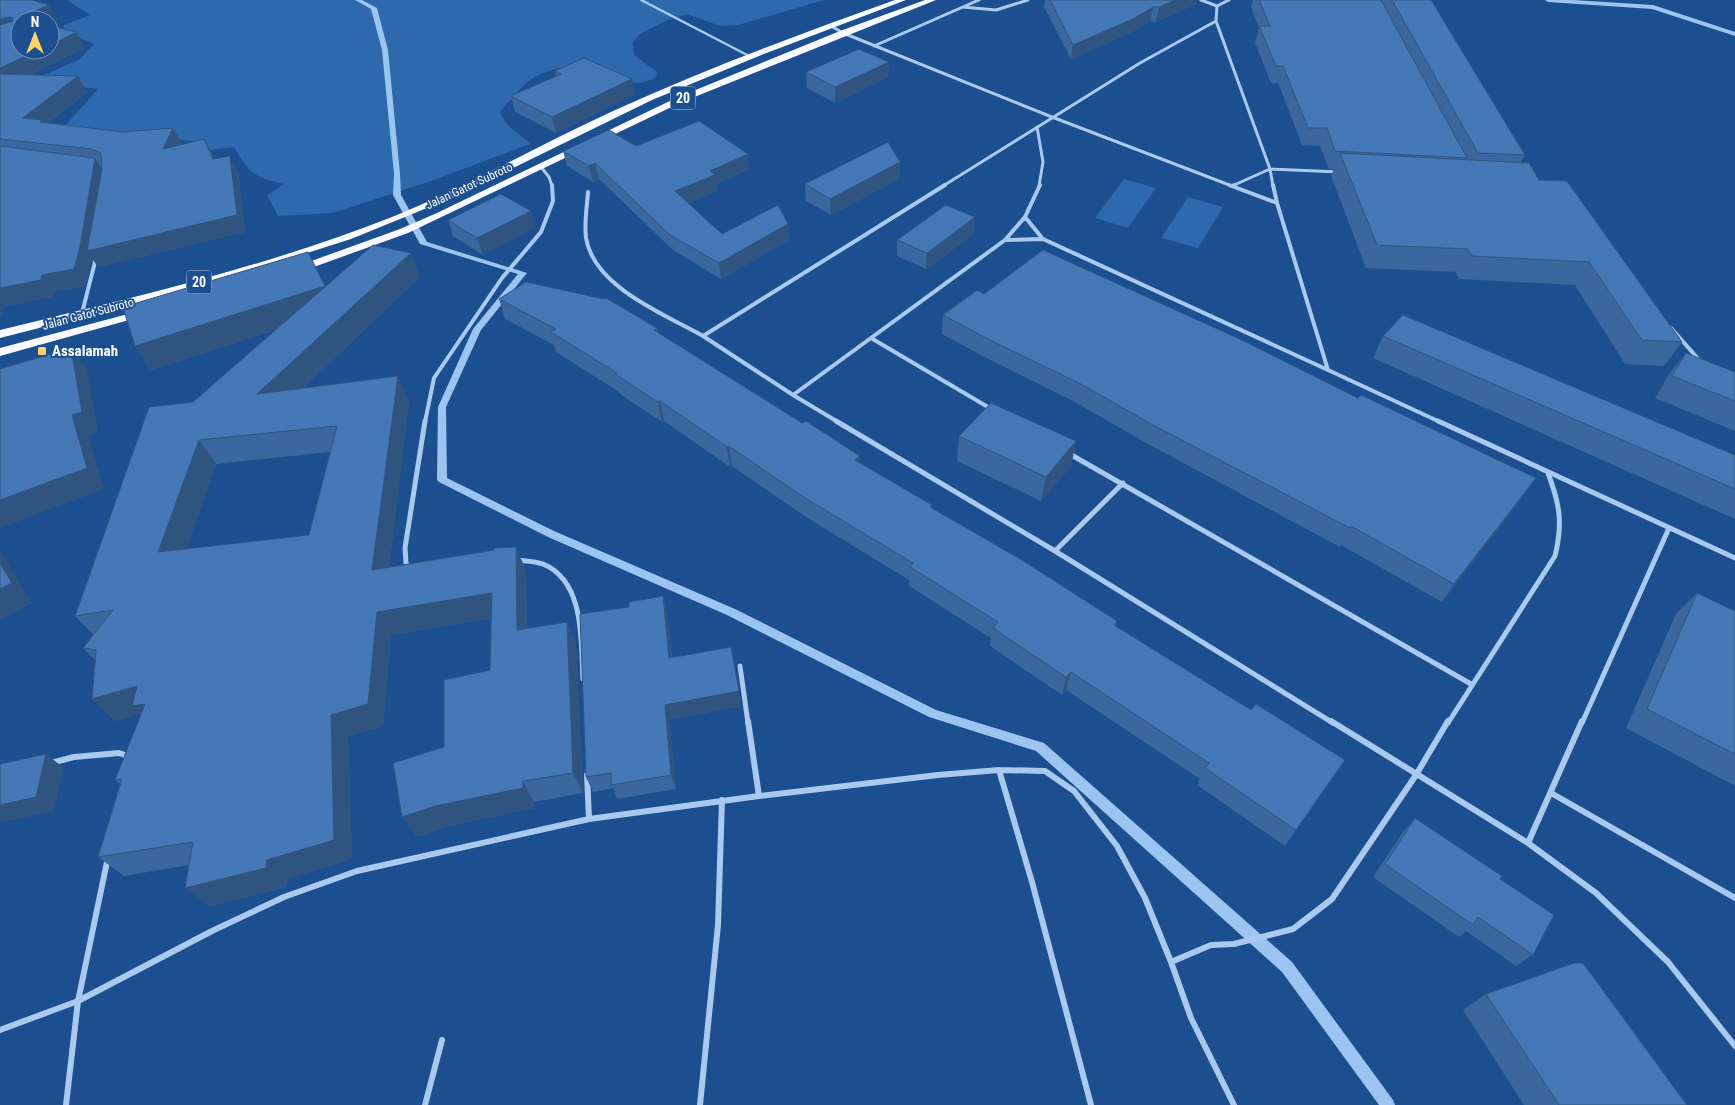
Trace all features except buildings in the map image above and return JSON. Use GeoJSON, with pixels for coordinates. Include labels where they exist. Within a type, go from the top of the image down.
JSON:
{"type":"FeatureCollection","features":[{"type":"Feature","properties":{"kind":"highway","name":"Jalan Gatot Subroto"},"geometry":{"type":"LineString","coordinates":[[0,334],[278,260],[394,220],[615,114],[751,57],[902,0]]}},
{"type":"Feature","properties":{"kind":"highway","name":"Jalan Gatot Subroto"},"geometry":{"type":"LineString","coordinates":[[286,274],[404,231],[442,215],[679,100],[843,33],[932,0]]}},
{"type":"Feature","properties":{"kind":"highway","name":"Jalan Gatot Subroto"},"geometry":{"type":"LineString","coordinates":[[0,352],[155,310]]}},
{"type":"Feature","properties":{"kind":"street"},"geometry":{"type":"LineString","coordinates":[[874,46],[979,0]]}},
{"type":"Feature","properties":{"kind":"street"},"geometry":{"type":"LineString","coordinates":[[962,7],[999,10],[1028,0]]}},
{"type":"Feature","properties":{"kind":"street"},"geometry":{"type":"LineString","coordinates":[[1201,0],[1217,6],[1229,0]]}},
{"type":"Feature","properties":{"kind":"street"},"geometry":{"type":"LineString","coordinates":[[1217,6],[1216,21],[1270,169],[1277,202],[1328,370]]}},
{"type":"Feature","properties":{"kind":"street"},"geometry":{"type":"LineString","coordinates":[[703,336],[1140,62],[1216,21]]}},
{"type":"Feature","properties":{"kind":"street"},"geometry":{"type":"LineString","coordinates":[[831,26],[874,46],[1052,117],[1277,202]]}},
{"type":"Feature","properties":{"kind":"street"},"geometry":{"type":"LineString","coordinates":[[793,395],[1005,240],[1025,217],[1036,199],[1043,168],[1042,144],[1037,126]]}},
{"type":"Feature","properties":{"kind":"street"},"geometry":{"type":"LineString","coordinates":[[415,574],[406,564],[405,548],[427,406],[434,378],[502,278],[541,232],[553,201],[553,189],[541,167]]}},
{"type":"Feature","properties":{"kind":"street"},"geometry":{"type":"LineString","coordinates":[[1232,186],[1270,169],[1348,173]]}},
{"type":"Feature","properties":{"kind":"street"},"geometry":{"type":"LineString","coordinates":[[588,192],[586,240],[599,270],[637,298],[703,336],[793,395],[1055,551],[1528,843],[1596,893],[1668,962],[1735,1046]]}},
{"type":"Feature","properties":{"kind":"street"},"geometry":{"type":"LineString","coordinates":[[1025,217],[1043,239],[1735,558]]}},
{"type":"Feature","properties":{"kind":"street"},"geometry":{"type":"LineString","coordinates":[[1005,240],[1043,239]]}},
{"type":"Feature","properties":{"kind":"street"},"geometry":{"type":"LineString","coordinates":[[82,313],[96,256]]}},
{"type":"Feature","properties":{"kind":"street"},"geometry":{"type":"LineString","coordinates":[[1666,320],[1685,345],[1705,365]]}},
{"type":"Feature","properties":{"kind":"street"},"geometry":{"type":"LineString","coordinates":[[871,338],[997,412]]}},
{"type":"Feature","properties":{"kind":"street"},"geometry":{"type":"LineString","coordinates":[[1064,450],[1293,584],[1471,684]]}},
{"type":"Feature","properties":{"kind":"street"},"geometry":{"type":"LineString","coordinates":[[1171,962],[1211,945],[1234,944],[1293,930],[1332,899],[1416,775],[1471,684],[1555,556],[1561,530],[1561,510],[1548,473]]}},
{"type":"Feature","properties":{"kind":"street"},"geometry":{"type":"LineString","coordinates":[[1055,551],[1122,483]]}},
{"type":"Feature","properties":{"kind":"street"},"geometry":{"type":"LineString","coordinates":[[1528,843],[1669,528]]}},
{"type":"Feature","properties":{"kind":"street"},"geometry":{"type":"LineString","coordinates":[[508,561],[518,560],[544,564],[563,578],[580,611],[583,690]]}},
{"type":"Feature","properties":{"kind":"street"},"geometry":{"type":"LineString","coordinates":[[740,666],[759,796]]}},
{"type":"Feature","properties":{"kind":"street"},"geometry":{"type":"LineString","coordinates":[[46,764],[74,757],[119,753],[125,755],[128,760],[126,769]]}},
{"type":"Feature","properties":{"kind":"street"},"geometry":{"type":"LineString","coordinates":[[587,770],[589,819]]}},
{"type":"Feature","properties":{"kind":"street"},"geometry":{"type":"LineString","coordinates":[[999,770],[1032,882],[1091,1105]]}},
{"type":"Feature","properties":{"kind":"street"},"geometry":{"type":"LineString","coordinates":[[0,1030],[78,1001],[212,931],[302,891],[357,871],[589,819],[722,800],[938,775],[999,770],[1044,771],[1074,791],[1117,846],[1144,898],[1171,962],[1179,993],[1234,1105]]}},
{"type":"Feature","properties":{"kind":"street"},"geometry":{"type":"LineString","coordinates":[[1551,793],[1735,898]]}},
{"type":"Feature","properties":{"kind":"street"},"geometry":{"type":"LineString","coordinates":[[700,1105],[718,925],[722,800]]}},
{"type":"Feature","properties":{"kind":"street"},"geometry":{"type":"LineString","coordinates":[[66,1105],[78,1001],[110,846]]}},
{"type":"Feature","properties":{"kind":"street"},"geometry":{"type":"LineString","coordinates":[[425,1105],[442,1040]]}},
{"type":"Feature","properties":{"kind":"lane"},"geometry":{"type":"LineString","coordinates":[[641,0],[751,57]]}},
{"type":"Feature","properties":{"kind":"shaded area"},"geometry":{"type":"Polygon","coordinates":[[[67,0],[824,0],[738,25],[720,26],[687,14],[665,21],[640,34],[633,42],[634,55],[657,72],[656,77],[646,82],[626,82],[586,69],[566,67],[544,73],[525,84],[500,112],[509,126],[530,144],[431,181],[333,213],[278,216],[267,195],[284,184],[253,173],[234,147],[201,151],[200,142],[65,126],[98,89],[33,80],[80,59],[94,44],[63,31],[64,25],[90,15],[67,0]]]}},
{"type":"Feature","properties":{"kind":"shaded area"},"geometry":{"type":"Polygon","coordinates":[[[1124,179],[1156,188],[1128,228],[1095,218],[1124,179]]]}},
{"type":"Feature","properties":{"kind":"shaded area"},"geometry":{"type":"Polygon","coordinates":[[[1188,197],[1223,207],[1198,248],[1161,238],[1188,197]]]}},
{"type":"Feature","properties":{"kind":"waterway"},"geometry":{"type":"LineString","coordinates":[[358,0],[374,8],[385,50],[397,174],[397,195],[424,244],[523,273],[477,329],[442,407],[442,480],[551,534],[731,612],[933,714],[1040,747],[1287,967],[1388,1105]]}},
{"type":"Feature","properties":{"kind":"waterway"},"geometry":{"type":"LineString","coordinates":[[1548,0],[1653,7],[1735,34]]}},
{"type":"Feature","properties":{"kind":"place","name":"Assalamah"},"geometry":{"type":"Point","coordinates":[42,351]}}]}
